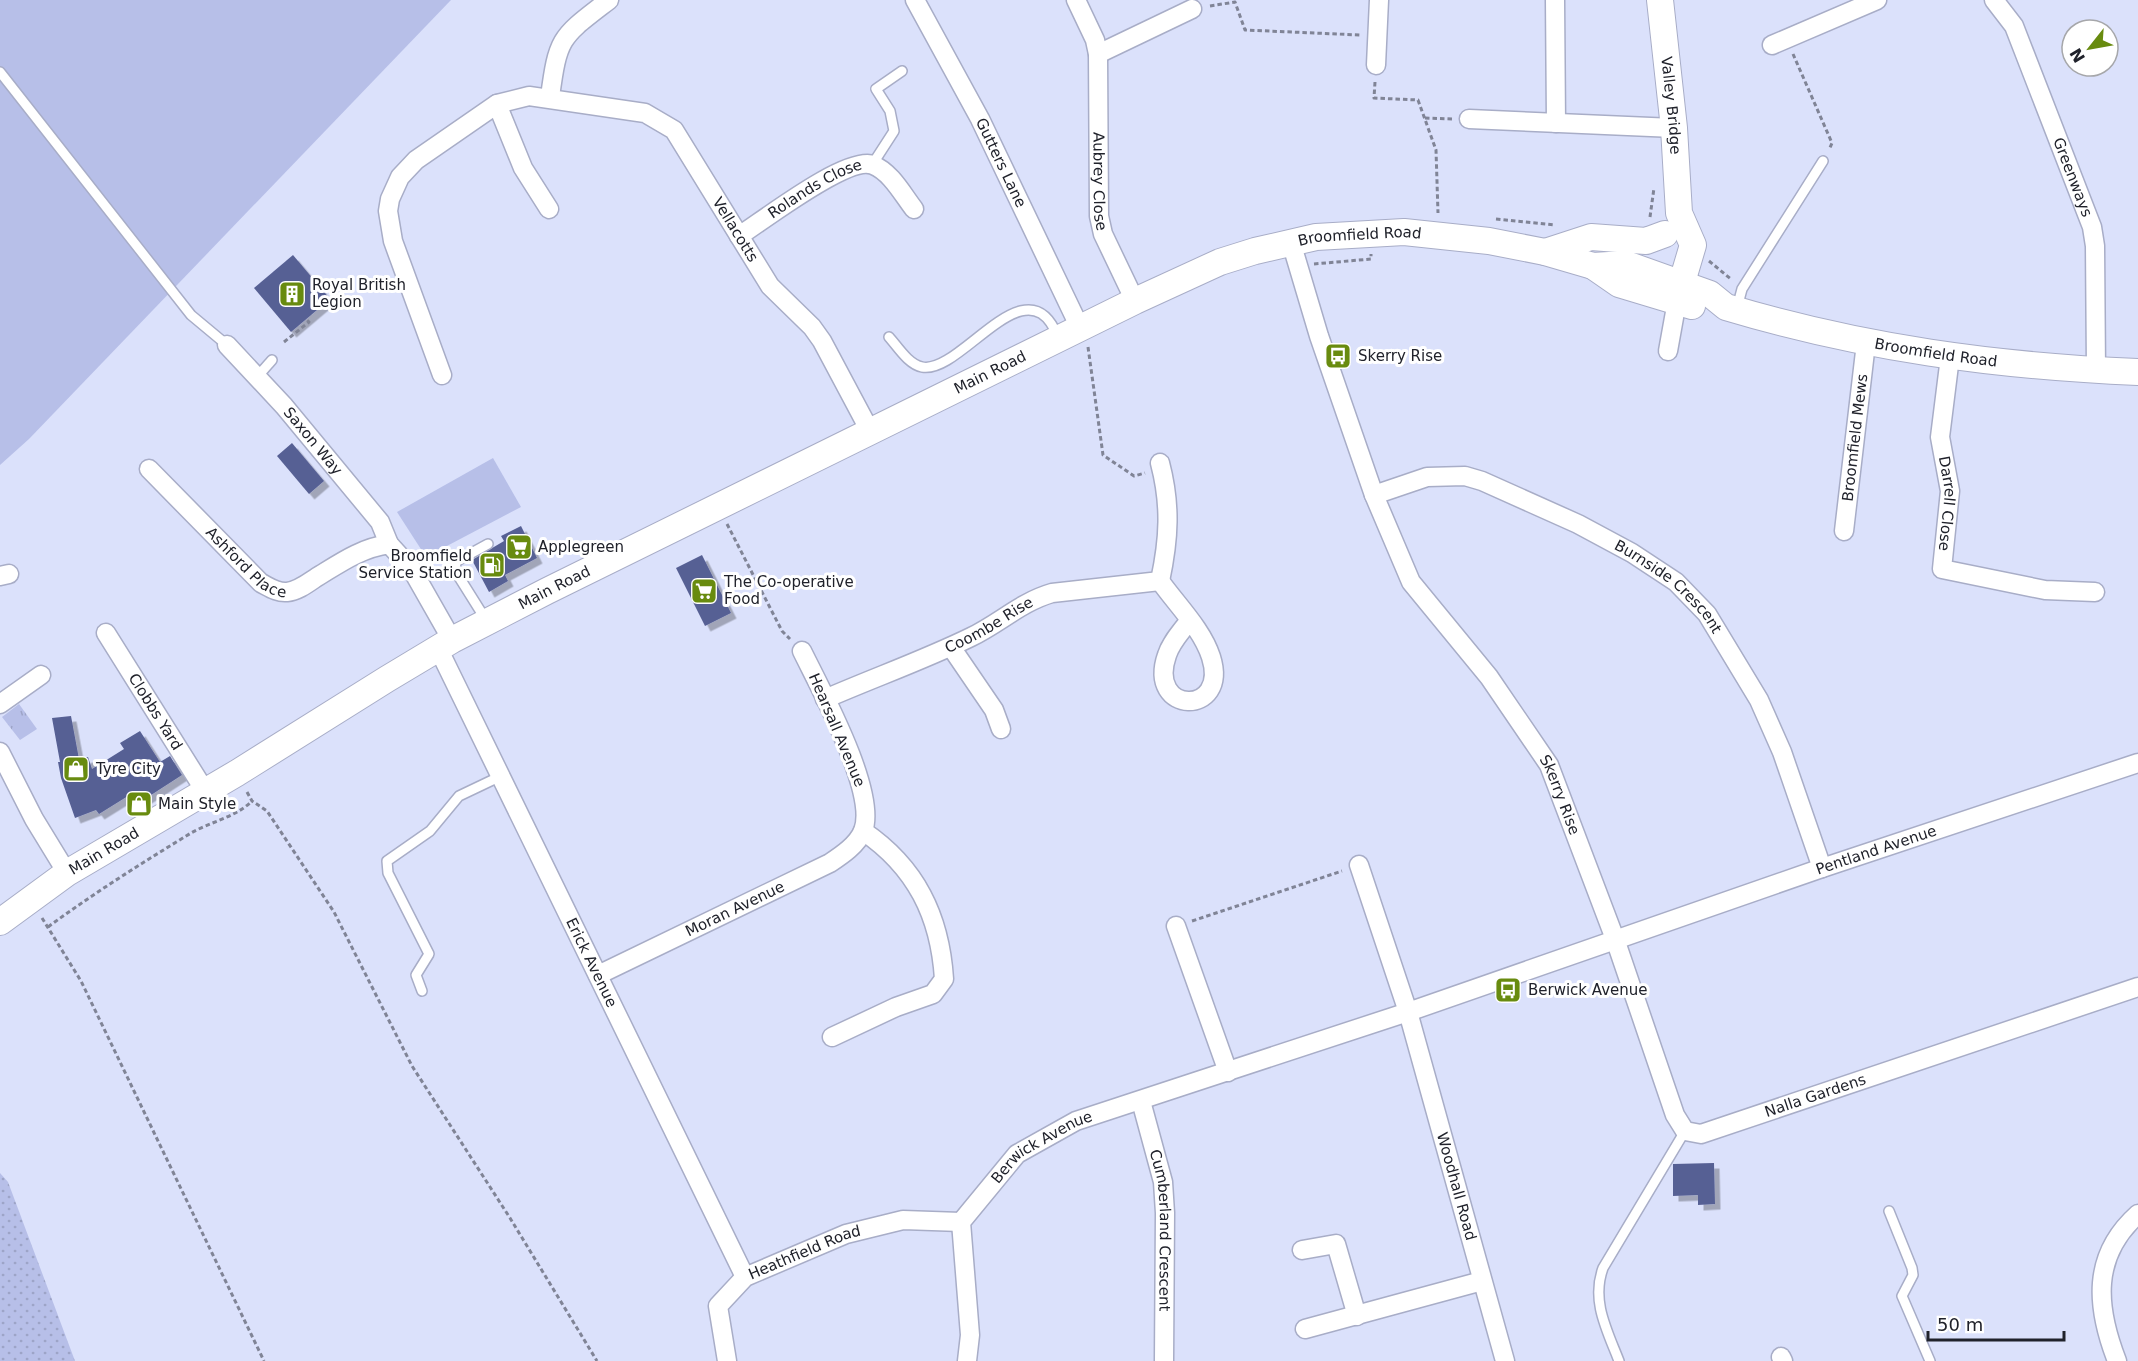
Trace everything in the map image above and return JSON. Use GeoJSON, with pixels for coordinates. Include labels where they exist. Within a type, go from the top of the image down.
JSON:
{"type":"FeatureCollection","features":[{"type":"Feature","properties":{"kind":"main road","name":"Valley Bridge"},"geometry":{"type":"LineString","coordinates":[[1660,0],[1674,128],[1679,213],[1693,245],[1674,288]]}},
{"type":"Feature","properties":{"kind":"main road"},"geometry":{"type":"LineString","coordinates":[[1674,288],[1659,268],[1665,234],[1679,213]]}},
{"type":"Feature","properties":{"kind":"main road","name":"Broomfield Road"},"geometry":{"type":"LineString","coordinates":[[1135,301],[1220,262],[1291,242],[1358,234],[1404,232],[1489,241],[1545,252],[1593,266],[1626,264],[1674,288],[1710,294],[1731,309],[1866,344],[2026,366],[2138,372]]}},
{"type":"Feature","properties":{"kind":"main road"},"geometry":{"type":"LineString","coordinates":[[1545,252],[1591,237],[1646,241],[1665,234]]}},
{"type":"Feature","properties":{"kind":"main road","name":"Main Road"},"geometry":{"type":"LineString","coordinates":[[0,922],[67,873],[237,773],[445,644],[718,506],[1135,301]]}},
{"type":"Feature","properties":{"kind":"street"},"geometry":{"type":"LineString","coordinates":[[550,97],[558,52],[565,35],[609,0]]}},
{"type":"Feature","properties":{"kind":"street","name":"Gutters Lane"},"geometry":{"type":"LineString","coordinates":[[915,0],[980,119],[1070,334]]}},
{"type":"Feature","properties":{"kind":"street","name":"Aubrey Close"},"geometry":{"type":"LineString","coordinates":[[1077,0],[1095,40],[1098,54],[1099,216],[1102,234],[1135,301]]}},
{"type":"Feature","properties":{"kind":"street"},"geometry":{"type":"LineString","coordinates":[[1376,65],[1379,0]]}},
{"type":"Feature","properties":{"kind":"street"},"geometry":{"type":"LineString","coordinates":[[1555,0],[1556,123]]}},
{"type":"Feature","properties":{"kind":"street"},"geometry":{"type":"LineString","coordinates":[[1779,42],[1877,0]]}},
{"type":"Feature","properties":{"kind":"street","name":"Greenways"},"geometry":{"type":"LineString","coordinates":[[1994,0],[2014,26],[2092,227],[2095,246],[2096,370]]}},
{"type":"Feature","properties":{"kind":"street"},"geometry":{"type":"LineString","coordinates":[[1098,54],[1192,9]]}},
{"type":"Feature","properties":{"kind":"street","name":"Vellacotts"},"geometry":{"type":"LineString","coordinates":[[442,375],[393,241],[388,211],[390,199],[400,177],[416,160],[496,104],[516,97],[550,97],[645,113],[674,130],[770,286],[812,327],[822,341],[871,432]]}},
{"type":"Feature","properties":{"kind":"street"},"geometry":{"type":"LineString","coordinates":[[496,104],[523,168],[549,208]]}},
{"type":"Feature","properties":{"kind":"street"},"geometry":{"type":"LineString","coordinates":[[1469,119],[1674,128]]}},
{"type":"Feature","properties":{"kind":"street","name":"Rolands Close"},"geometry":{"type":"LineString","coordinates":[[739,236],[841,170],[856,165],[872,165],[889,177],[914,209]]}},
{"type":"Feature","properties":{"kind":"street","name":"Skerry Rise"},"geometry":{"type":"LineString","coordinates":[[1291,242],[1319,336],[1374,495],[1411,582],[1489,677],[1549,765],[1615,939]]}},
{"type":"Feature","properties":{"kind":"street"},"geometry":{"type":"LineString","coordinates":[[1668,351],[1674,288]]}},
{"type":"Feature","properties":{"kind":"street","name":"Broomfield Mews"},"geometry":{"type":"LineString","coordinates":[[1844,531],[1866,344]]}},
{"type":"Feature","properties":{"kind":"street","name":"Saxon Way"},"geometry":{"type":"LineString","coordinates":[[227,345],[380,522],[390,544]]}},
{"type":"Feature","properties":{"kind":"street","name":"Darrell Close"},"geometry":{"type":"LineString","coordinates":[[1950,357],[1940,437],[1950,491],[1942,569],[2045,590],[2095,592]]}},
{"type":"Feature","properties":{"kind":"street"},"geometry":{"type":"LineString","coordinates":[[1161,466],[1169,527],[1160,581],[1189,621]]}},
{"type":"Feature","properties":{"kind":"street","name":"Ashford Place"},"geometry":{"type":"LineString","coordinates":[[149,469],[261,583],[276,591],[288,592],[300,588],[355,554],[372,547],[390,544]]}},
{"type":"Feature","properties":{"kind":"street","name":"Burnside Crescent"},"geometry":{"type":"LineString","coordinates":[[1374,495],[1427,477],[1465,476],[1482,481],[1578,524],[1648,562],[1676,582],[1707,614],[1759,700],[1782,752],[1822,868]]}},
{"type":"Feature","properties":{"kind":"street"},"geometry":{"type":"LineString","coordinates":[[390,544],[411,568],[445,644]]}},
{"type":"Feature","properties":{"kind":"street","name":"Coombe Rise"},"geometry":{"type":"LineString","coordinates":[[825,699],[951,647],[1036,597],[1052,592],[1160,581]]}},
{"type":"Feature","properties":{"kind":"street","name":"Clobbs Yard"},"geometry":{"type":"LineString","coordinates":[[106,633],[205,791]]}},
{"type":"Feature","properties":{"kind":"street","name":"Erick Avenue"},"geometry":{"type":"LineString","coordinates":[[445,644],[501,776],[744,1277]]}},
{"type":"Feature","properties":{"kind":"street"},"geometry":{"type":"LineString","coordinates":[[951,647],[994,710],[1001,729]]}},
{"type":"Feature","properties":{"kind":"street","name":"Hearsall Avenue"},"geometry":{"type":"LineString","coordinates":[[802,651],[859,777],[866,816],[863,831]]}},
{"type":"Feature","properties":{"kind":"street"},"geometry":{"type":"LineString","coordinates":[[0,704],[41,675]]}},
{"type":"Feature","properties":{"kind":"street"},"geometry":{"type":"LineString","coordinates":[[0,752],[34,819],[67,873]]}},
{"type":"Feature","properties":{"kind":"street","name":"Pentland Avenue"},"geometry":{"type":"LineString","coordinates":[[1615,939],[2138,763]]}},
{"type":"Feature","properties":{"kind":"street"},"geometry":{"type":"LineString","coordinates":[[832,1037],[896,1007],[933,994],[944,979],[943,962],[933,921],[917,885],[894,854],[863,831]]}},
{"type":"Feature","properties":{"kind":"street","name":"Moran Avenue"},"geometry":{"type":"LineString","coordinates":[[598,975],[830,863],[850,848],[863,831]]}},
{"type":"Feature","properties":{"kind":"street","name":"Woodhall Road"},"geometry":{"type":"LineString","coordinates":[[1359,865],[1408,1012],[1505,1361]]}},
{"type":"Feature","properties":{"kind":"street"},"geometry":{"type":"LineString","coordinates":[[1176,926],[1228,1072]]}},
{"type":"Feature","properties":{"kind":"street"},"geometry":{"type":"LineString","coordinates":[[1615,939],[1675,1115],[1684,1131]]}},
{"type":"Feature","properties":{"kind":"street","name":"Berwick Avenue"},"geometry":{"type":"LineString","coordinates":[[961,1222],[1017,1154],[1076,1121],[1408,1012],[1615,939]]}},
{"type":"Feature","properties":{"kind":"street","name":"Nalla Gardens"},"geometry":{"type":"LineString","coordinates":[[1684,1131],[1701,1134],[2138,987]]}},
{"type":"Feature","properties":{"kind":"street","name":"Cumberland Crescent"},"geometry":{"type":"LineString","coordinates":[[1141,1101],[1163,1182],[1166,1213],[1164,1361]]}},
{"type":"Feature","properties":{"kind":"street"},"geometry":{"type":"LineString","coordinates":[[2117,1361],[2107,1335],[2101,1308],[2102,1277],[2111,1247],[2127,1224],[2138,1214]]}},
{"type":"Feature","properties":{"kind":"street","name":"Heathfield Road"},"geometry":{"type":"LineString","coordinates":[[727,1361],[718,1306],[744,1277],[846,1234],[903,1221],[961,1222]]}},
{"type":"Feature","properties":{"kind":"street"},"geometry":{"type":"LineString","coordinates":[[961,1222],[970,1335],[967,1361]]}},
{"type":"Feature","properties":{"kind":"street"},"geometry":{"type":"LineString","coordinates":[[1302,1250],[1336,1244],[1357,1316]]}},
{"type":"Feature","properties":{"kind":"street"},"geometry":{"type":"LineString","coordinates":[[1305,1329],[1482,1281]]}},
{"type":"Feature","properties":{"kind":"lane"},"geometry":{"type":"LineString","coordinates":[[872,165],[894,130],[890,111],[876,89],[902,71]]}},
{"type":"Feature","properties":{"kind":"lane"},"geometry":{"type":"LineString","coordinates":[[0,72],[191,315],[227,345]]}},
{"type":"Feature","properties":{"kind":"lane"},"geometry":{"type":"LineString","coordinates":[[1731,309],[1823,161]]}},
{"type":"Feature","properties":{"kind":"lane"},"geometry":{"type":"LineString","coordinates":[[889,337],[909,360],[921,367],[935,367],[988,328],[1019,312],[1035,311],[1070,334]]}},
{"type":"Feature","properties":{"kind":"lane"},"geometry":{"type":"LineString","coordinates":[[257,377],[272,360]]}},
{"type":"Feature","properties":{"kind":"lane"},"geometry":{"type":"LineString","coordinates":[[488,544],[457,561],[454,569],[488,622]]}},
{"type":"Feature","properties":{"kind":"lane"},"geometry":{"type":"LineString","coordinates":[[422,991],[416,975],[429,954],[388,873],[387,861],[430,831],[459,796],[501,776]]}},
{"type":"Feature","properties":{"kind":"lane"},"geometry":{"type":"LineString","coordinates":[[1618,1361],[1603,1320],[1598,1301],[1597,1283],[1603,1268],[1684,1131]]}},
{"type":"Feature","properties":{"kind":"lane"},"geometry":{"type":"LineString","coordinates":[[1889,1211],[1912,1268],[1912,1275],[1902,1296],[1930,1361]]}},
{"type":"Feature","properties":{"kind":"path"},"geometry":{"type":"LineString","coordinates":[[1192,9],[1235,2],[1245,30],[1377,35]]}},
{"type":"Feature","properties":{"kind":"path"},"geometry":{"type":"LineString","coordinates":[[1779,42],[1832,143],[1823,161]]}},
{"type":"Feature","properties":{"kind":"path"},"geometry":{"type":"LineString","coordinates":[[1376,65],[1374,98],[1418,100],[1436,150],[1437,213]]}},
{"type":"Feature","properties":{"kind":"path"},"geometry":{"type":"LineString","coordinates":[[1425,118],[1469,119]]}},
{"type":"Feature","properties":{"kind":"path"},"geometry":{"type":"LineString","coordinates":[[284,342],[309,322],[306,319]]}},
{"type":"Feature","properties":{"kind":"path"},"geometry":{"type":"LineString","coordinates":[[1070,334],[1091,354],[1103,455],[1134,476],[1161,466]]}},
{"type":"Feature","properties":{"kind":"path"},"geometry":{"type":"LineString","coordinates":[[718,506],[782,631],[802,651]]}},
{"type":"Feature","properties":{"kind":"path"},"geometry":{"type":"LineString","coordinates":[[237,773],[252,801],[267,811],[334,912],[412,1066],[510,1218],[597,1361]]}},
{"type":"Feature","properties":{"kind":"path"},"geometry":{"type":"LineString","coordinates":[[48,927],[119,877],[192,832],[243,809],[252,801]]}},
{"type":"Feature","properties":{"kind":"path"},"geometry":{"type":"LineString","coordinates":[[1176,926],[1359,865]]}},
{"type":"Feature","properties":{"kind":"path"},"geometry":{"type":"LineString","coordinates":[[28,900],[48,927],[81,981],[264,1361]]}},
{"type":"Feature","properties":{"kind":"green space"},"geometry":{"type":"Polygon","coordinates":[[[0,0],[451,0],[29,439],[0,465],[0,0]]]}},
{"type":"Feature","properties":{"kind":"green space"},"geometry":{"type":"Polygon","coordinates":[[[493,458],[521,507],[426,557],[397,512],[493,458]]]}},
{"type":"Feature","properties":{"kind":"green space"},"geometry":{"type":"Polygon","coordinates":[[[19,704],[37,729],[20,740],[2,717],[19,704]]]}},
{"type":"Feature","properties":{"kind":"green space"},"geometry":{"type":"Polygon","coordinates":[[[0,1173],[8,1182],[75,1361],[0,1361],[0,1173]]]}},
{"type":"Feature","properties":{"kind":"building","name":"Royal British Legion"},"geometry":{"type":"Polygon","coordinates":[[[293,255],[330,299],[291,332],[254,288],[293,255]]]}},
{"type":"Feature","properties":{"kind":"building"},"geometry":{"type":"Polygon","coordinates":[[[292,443],[324,481],[309,494],[277,456],[292,443]]]}},
{"type":"Feature","properties":{"kind":"building","name":"Broomfield Service Station"},"geometry":{"type":"Polygon","coordinates":[[[521,526],[537,558],[505,575],[508,581],[489,592],[472,560],[504,541],[501,536],[521,526]]]}},
{"type":"Feature","properties":{"kind":"building","name":"The Co-operative Food"},"geometry":{"type":"Polygon","coordinates":[[[702,555],[731,613],[705,626],[676,568],[702,555]]]}},
{"type":"Feature","properties":{"kind":"building"},"geometry":{"type":"Polygon","coordinates":[[[71,716],[79,759],[88,757],[92,769],[124,749],[120,743],[140,731],[160,762],[170,756],[182,775],[134,806],[128,796],[99,814],[96,810],[75,818],[61,778],[52,718],[71,716]]]}},
{"type":"Feature","properties":{"kind":"building"},"geometry":{"type":"Polygon","coordinates":[[[1714,1163],[1715,1204],[1698,1205],[1698,1195],[1673,1196],[1673,1164],[1714,1163]]]}},
{"type":"Feature","properties":{"kind":"place","name":"Royal British Legion"},"geometry":{"type":"Point","coordinates":[292,294]}},
{"type":"Feature","properties":{"kind":"place","name":"Skerry Rise"},"geometry":{"type":"Point","coordinates":[1338,356]}},
{"type":"Feature","properties":{"kind":"place","name":"Applegreen"},"geometry":{"type":"Point","coordinates":[519,547]}},
{"type":"Feature","properties":{"kind":"place","name":"Broomfield Service Station"},"geometry":{"type":"Point","coordinates":[492,565]}},
{"type":"Feature","properties":{"kind":"place","name":"The Co-operative Food"},"geometry":{"type":"Point","coordinates":[704,591]}},
{"type":"Feature","properties":{"kind":"place","name":"Tyre City"},"geometry":{"type":"Point","coordinates":[76,769]}},
{"type":"Feature","properties":{"kind":"place","name":"Main Style"},"geometry":{"type":"Point","coordinates":[139,804]}},
{"type":"Feature","properties":{"kind":"place","name":"Berwick Avenue"},"geometry":{"type":"Point","coordinates":[1508,990]}}]}
